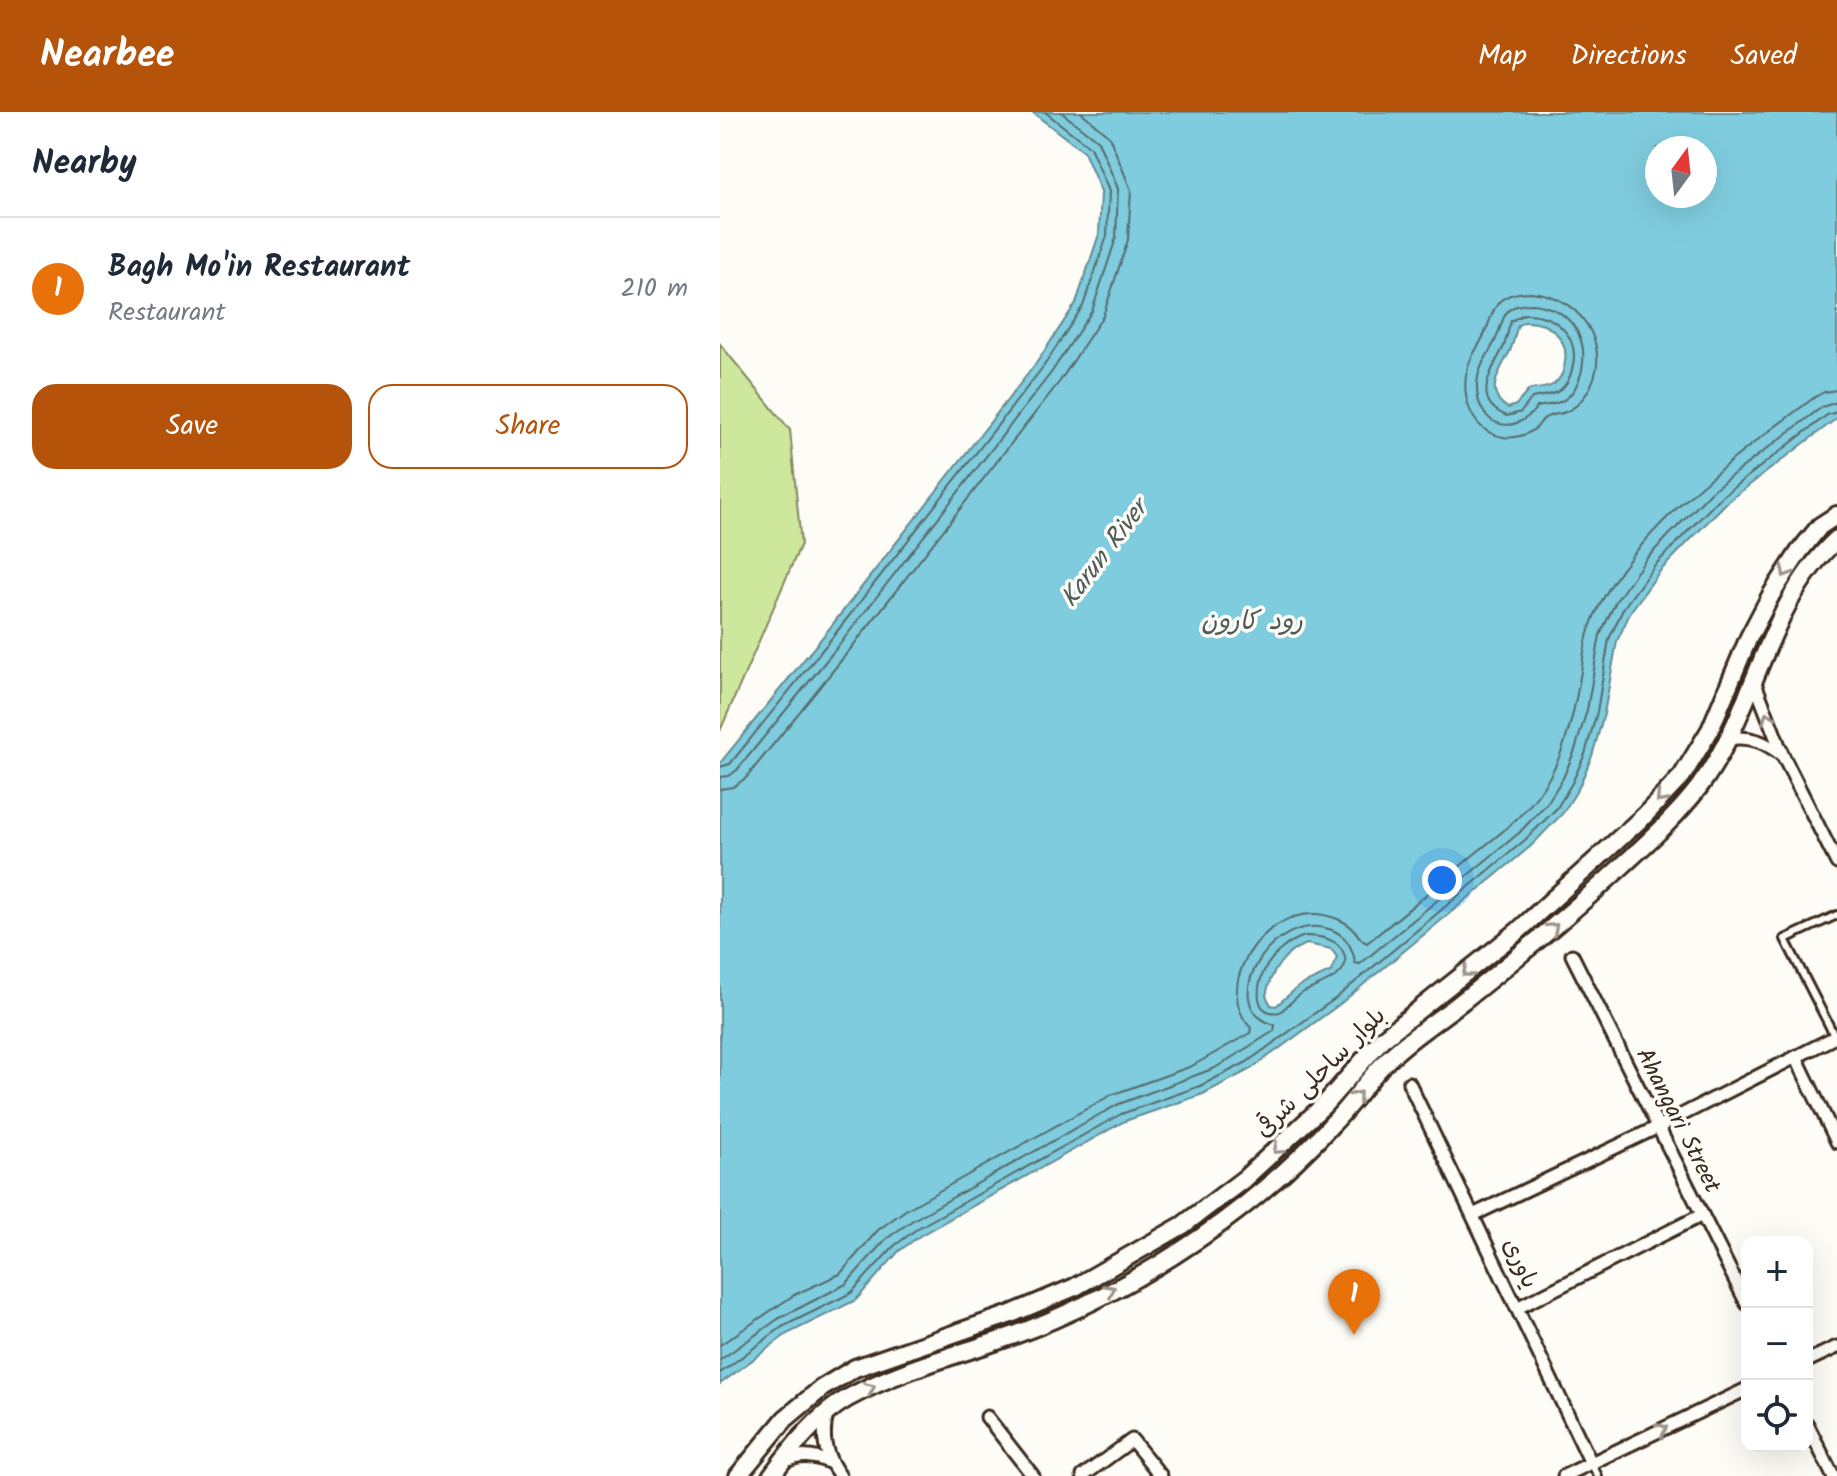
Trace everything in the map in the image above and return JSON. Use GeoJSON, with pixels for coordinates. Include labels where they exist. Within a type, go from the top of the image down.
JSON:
{"type":"FeatureCollection","features":[{"type":"Feature","properties":{"kind":"main road","name":"بلوار ساحلی شرقی"},"geometry":{"type":"LineString","coordinates":[[738,1476],[785,1419],[822,1388],[855,1368],[1011,1314],[1075,1287],[1183,1225],[1244,1179],[1324,1105],[1370,1052],[1518,931],[1645,815],[1682,776],[1710,730],[1749,637],[1771,595],[1820,526],[1837,515]]}},
{"type":"Feature","properties":{"kind":"main road","name":"بلوار ساحلی شرقی"},"geometry":{"type":"LineString","coordinates":[[775,1470],[828,1413],[847,1398],[1017,1334],[1143,1273],[1200,1238],[1309,1149],[1393,1054],[1530,948],[1661,830],[1698,788],[1728,739],[1753,677],[1788,605],[1815,563],[1837,539]]}},
{"type":"Feature","properties":{"kind":"main road"},"geometry":{"type":"LineString","coordinates":[[1370,1052],[1383,1064]]}},
{"type":"Feature","properties":{"kind":"street"},"geometry":{"type":"LineString","coordinates":[[1753,677],[1783,756],[1837,863]]}},
{"type":"Feature","properties":{"kind":"street"},"geometry":{"type":"LineString","coordinates":[[1728,739],[1754,738],[1783,756]]}},
{"type":"Feature","properties":{"kind":"street","name":"Ahangari Street"},"geometry":{"type":"LineString","coordinates":[[1572,955],[1741,1292]]}},
{"type":"Feature","properties":{"kind":"street"},"geometry":{"type":"LineString","coordinates":[[1473,1215],[1658,1127],[1836,1037]]}},
{"type":"Feature","properties":{"kind":"street"},"geometry":{"type":"LineString","coordinates":[[1796,1057],[1837,1142]]}},
{"type":"Feature","properties":{"kind":"street","name":"یاوری"},"geometry":{"type":"LineString","coordinates":[[1409,1083],[1591,1463]]}},
{"type":"Feature","properties":{"kind":"street"},"geometry":{"type":"LineString","coordinates":[[1517,1308],[1702,1215]]}},
{"type":"Feature","properties":{"kind":"street"},"geometry":{"type":"LineString","coordinates":[[1813,1358],[1837,1347]]}},
{"type":"Feature","properties":{"kind":"street"},"geometry":{"type":"LineString","coordinates":[[1564,1476],[1741,1392]]}},
{"type":"Feature","properties":{"kind":"street"},"geometry":{"type":"LineString","coordinates":[[828,1413],[824,1438],[831,1463],[840,1476]]}},
{"type":"Feature","properties":{"kind":"street"},"geometry":{"type":"LineString","coordinates":[[987,1417],[1033,1476]]}},
{"type":"Feature","properties":{"kind":"street"},"geometry":{"type":"LineString","coordinates":[[1813,1436],[1833,1476]]}},
{"type":"Feature","properties":{"kind":"street"},"geometry":{"type":"LineString","coordinates":[[1083,1476],[1132,1440],[1161,1476]]}},
{"type":"Feature","properties":{"kind":"street"},"geometry":{"type":"LineString","coordinates":[[775,1470],[791,1458],[805,1456],[818,1457],[831,1463]]}},
{"type":"Feature","properties":{"kind":"lane"},"geometry":{"type":"LineString","coordinates":[[1836,1037],[1785,939],[1837,915]]}},
{"type":"Feature","properties":{"kind":"lane"},"geometry":{"type":"LineString","coordinates":[[1591,1463],[1598,1476]]}},
{"type":"Feature","properties":{"kind":"green space"},"geometry":{"type":"Polygon","coordinates":[[[720,344],[790,430],[801,544],[720,731],[720,344]]]}},
{"type":"Feature","properties":{"kind":"water","name":"رود کارون"},"geometry":{"type":"Polygon","coordinates":[[[1032,112],[1837,112],[1837,418],[1726,503],[1660,571],[1631,611],[1617,641],[1604,714],[1579,787],[1563,813],[1531,846],[1340,1004],[1251,1069],[1203,1094],[1125,1121],[921,1235],[899,1251],[856,1300],[787,1334],[720,1384],[720,763],[829,629],[1037,362],[1076,303],[1099,234],[1101,192],[1084,152],[1032,112]],[[1524,322],[1518,325],[1496,381],[1496,395],[1508,408],[1516,405],[1529,390],[1554,384],[1563,372],[1564,348],[1557,334],[1543,325],[1524,322]],[[1307,944],[1291,952],[1279,964],[1266,996],[1271,1005],[1276,1006],[1299,986],[1332,971],[1337,957],[1331,949],[1307,944]]]}},
{"type":"Feature","properties":{"kind":"place","name":"Bagh Mo'in Restaurant"},"geometry":{"type":"Point","coordinates":[1354,1335]}},
{"type":"Feature","properties":{"kind":"water label","name":"Karun River"},"geometry":{"type":"Point","coordinates":[1103,553]}}]}
